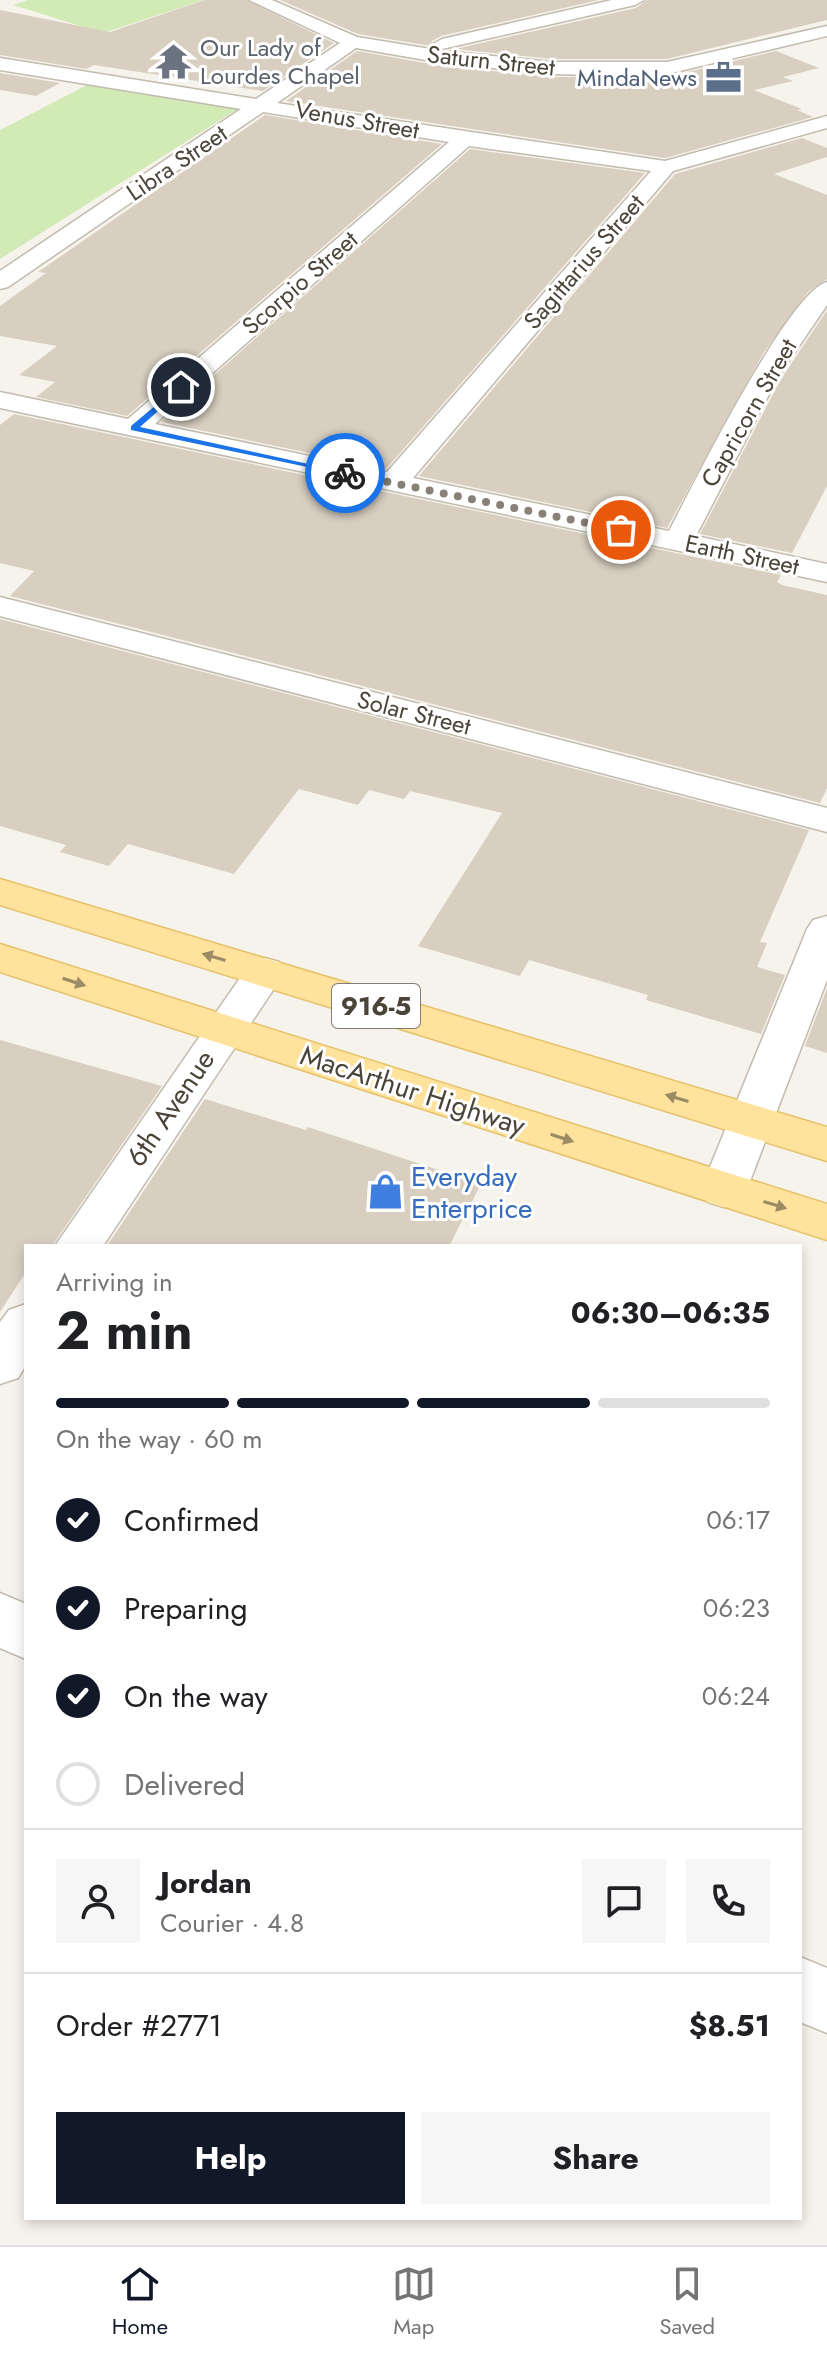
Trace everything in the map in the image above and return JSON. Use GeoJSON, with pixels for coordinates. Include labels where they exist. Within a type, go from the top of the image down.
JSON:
{"type":"FeatureCollection","features":[{"type":"Feature","properties":{"kind":"main road","name":"916-5"},"geometry":{"type":"LineString","coordinates":[[0,892],[827,1144]]}},
{"type":"Feature","properties":{"kind":"main road","name":"MacArthur Highway"},"geometry":{"type":"LineString","coordinates":[[0,958],[827,1222]]}},
{"type":"Feature","properties":{"kind":"street","name":"Saturn Street"},"geometry":{"type":"LineString","coordinates":[[258,0],[353,42],[404,52],[537,67],[630,70],[694,63],[827,31]]}},
{"type":"Feature","properties":{"kind":"street"},"geometry":{"type":"LineString","coordinates":[[404,52],[540,24],[635,0]]}},
{"type":"Feature","properties":{"kind":"street","name":"Libra Street"},"geometry":{"type":"LineString","coordinates":[[0,282],[353,42]]}},
{"type":"Feature","properties":{"kind":"street","name":"Venus Street"},"geometry":{"type":"LineString","coordinates":[[0,64],[264,104],[465,139],[666,167]]}},
{"type":"Feature","properties":{"kind":"street","name":"Sagittarius Street"},"geometry":{"type":"LineString","coordinates":[[393,483],[666,167],[827,122]]}},
{"type":"Feature","properties":{"kind":"street","name":"Scorpio Street"},"geometry":{"type":"LineString","coordinates":[[134,428],[465,139]]}},
{"type":"Feature","properties":{"kind":"street","name":"Capricorn Street"},"geometry":{"type":"LineString","coordinates":[[678,542],[746,410],[811,307],[827,289]]}},
{"type":"Feature","properties":{"kind":"street","name":"Earth Street"},"geometry":{"type":"LineString","coordinates":[[0,400],[827,573]]}},
{"type":"Feature","properties":{"kind":"street","name":"Solar Street"},"geometry":{"type":"LineString","coordinates":[[0,606],[827,820]]}},
{"type":"Feature","properties":{"kind":"street"},"geometry":{"type":"LineString","coordinates":[[724,1189],[827,929]]}},
{"type":"Feature","properties":{"kind":"street","name":"6th Avenue"},"geometry":{"type":"LineString","coordinates":[[79,1244],[265,972]]}},
{"type":"Feature","properties":{"kind":"street"},"geometry":{"type":"LineString","coordinates":[[0,1363],[24,1327]]}},
{"type":"Feature","properties":{"kind":"street"},"geometry":{"type":"LineString","coordinates":[[0,1620],[24,1631]]}},
{"type":"Feature","properties":{"kind":"street"},"geometry":{"type":"LineString","coordinates":[[802,1990],[827,2001]]}},
{"type":"Feature","properties":{"kind":"green space"},"geometry":{"type":"Polygon","coordinates":[[[28,0],[204,0],[103,33],[13,5],[28,0]]]}},
{"type":"Feature","properties":{"kind":"green space"},"geometry":{"type":"Polygon","coordinates":[[[91,83],[241,107],[0,259],[0,130],[91,83]]]}},
{"type":"Feature","properties":{"kind":"building"},"geometry":{"type":"Polygon","coordinates":[[[205,0],[246,0],[334,43],[263,91],[94,65],[86,69],[0,55],[0,10],[110,32],[205,0]]]}},
{"type":"Feature","properties":{"kind":"building"},"geometry":{"type":"Polygon","coordinates":[[[280,0],[599,0],[441,36],[432,41],[431,46],[358,34],[280,0]]]}},
{"type":"Feature","properties":{"kind":"building"},"geometry":{"type":"Polygon","coordinates":[[[647,0],[827,0],[827,20],[667,59],[552,59],[455,49],[636,8],[647,0]]]}},
{"type":"Feature","properties":{"kind":"building"},"geometry":{"type":"Polygon","coordinates":[[[357,51],[442,66],[552,77],[667,77],[776,51],[819,68],[783,77],[793,81],[754,90],[802,109],[797,110],[813,117],[665,158],[286,101],[357,51]]]}},
{"type":"Feature","properties":{"kind":"building"},"geometry":{"type":"Polygon","coordinates":[[[0,73],[60,83],[36,96],[0,90],[0,73]]]}},
{"type":"Feature","properties":{"kind":"building"},"geometry":{"type":"Polygon","coordinates":[[[265,115],[442,144],[127,416],[36,397],[55,382],[19,375],[57,346],[0,336],[0,306],[46,273],[38,272],[265,115]]]}},
{"type":"Feature","properties":{"kind":"building"},"geometry":{"type":"Polygon","coordinates":[[[802,138],[827,148],[827,157],[774,174],[827,195],[827,279],[808,292],[764,352],[667,528],[419,476],[675,174],[802,138]]]}},
{"type":"Feature","properties":{"kind":"building"},"geometry":{"type":"Polygon","coordinates":[[[470,149],[645,173],[386,469],[161,422],[470,149]]]}},
{"type":"Feature","properties":{"kind":"building"},"geometry":{"type":"Polygon","coordinates":[[[827,310],[827,486],[792,553],[700,534],[781,379],[827,310]]]}},
{"type":"Feature","properties":{"kind":"building"},"geometry":{"type":"Polygon","coordinates":[[[14,414],[781,575],[777,582],[782,585],[827,595],[827,788],[820,803],[10,596],[34,571],[0,563],[0,425],[14,414]]]}},
{"type":"Feature","properties":{"kind":"building"},"geometry":{"type":"Polygon","coordinates":[[[0,619],[809,830],[760,942],[767,943],[757,967],[785,975],[761,1034],[646,1000],[648,995],[529,960],[520,976],[418,946],[502,813],[410,791],[404,799],[369,790],[358,805],[299,789],[234,874],[128,844],[109,866],[60,852],[66,845],[0,826],[0,619]]]}},
{"type":"Feature","properties":{"kind":"building"},"geometry":{"type":"Polygon","coordinates":[[[827,988],[827,1053],[805,1046],[827,988]]]}},
{"type":"Feature","properties":{"kind":"building"},"geometry":{"type":"Polygon","coordinates":[[[0,1040],[162,1086],[53,1244],[24,1244],[24,1275],[0,1312],[0,1040]]]}},
{"type":"Feature","properties":{"kind":"building"},"geometry":{"type":"Polygon","coordinates":[[[205,1099],[306,1130],[308,1127],[481,1184],[450,1244],[108,1244],[205,1099]]]}},
{"type":"Feature","properties":{"kind":"way so far"},"geometry":{"type":"LineString","coordinates":[[345,473],[621,530]]}},
{"type":"Feature","properties":{"kind":"place","name":"Our Lady of Lourdes Chapel"},"geometry":{"type":"Point","coordinates":[174,62]}},
{"type":"Feature","properties":{"kind":"place","name":"MindaNews"},"geometry":{"type":"Point","coordinates":[723,78]}},
{"type":"Feature","properties":{"kind":"place","name":"Everyday Enterprice"},"geometry":{"type":"Point","coordinates":[385,1192]}},
{"type":"Feature","properties":{"kind":"route"},"geometry":{"type":"LineString","coordinates":[[181,387],[134,428],[345,473]]}}]}
